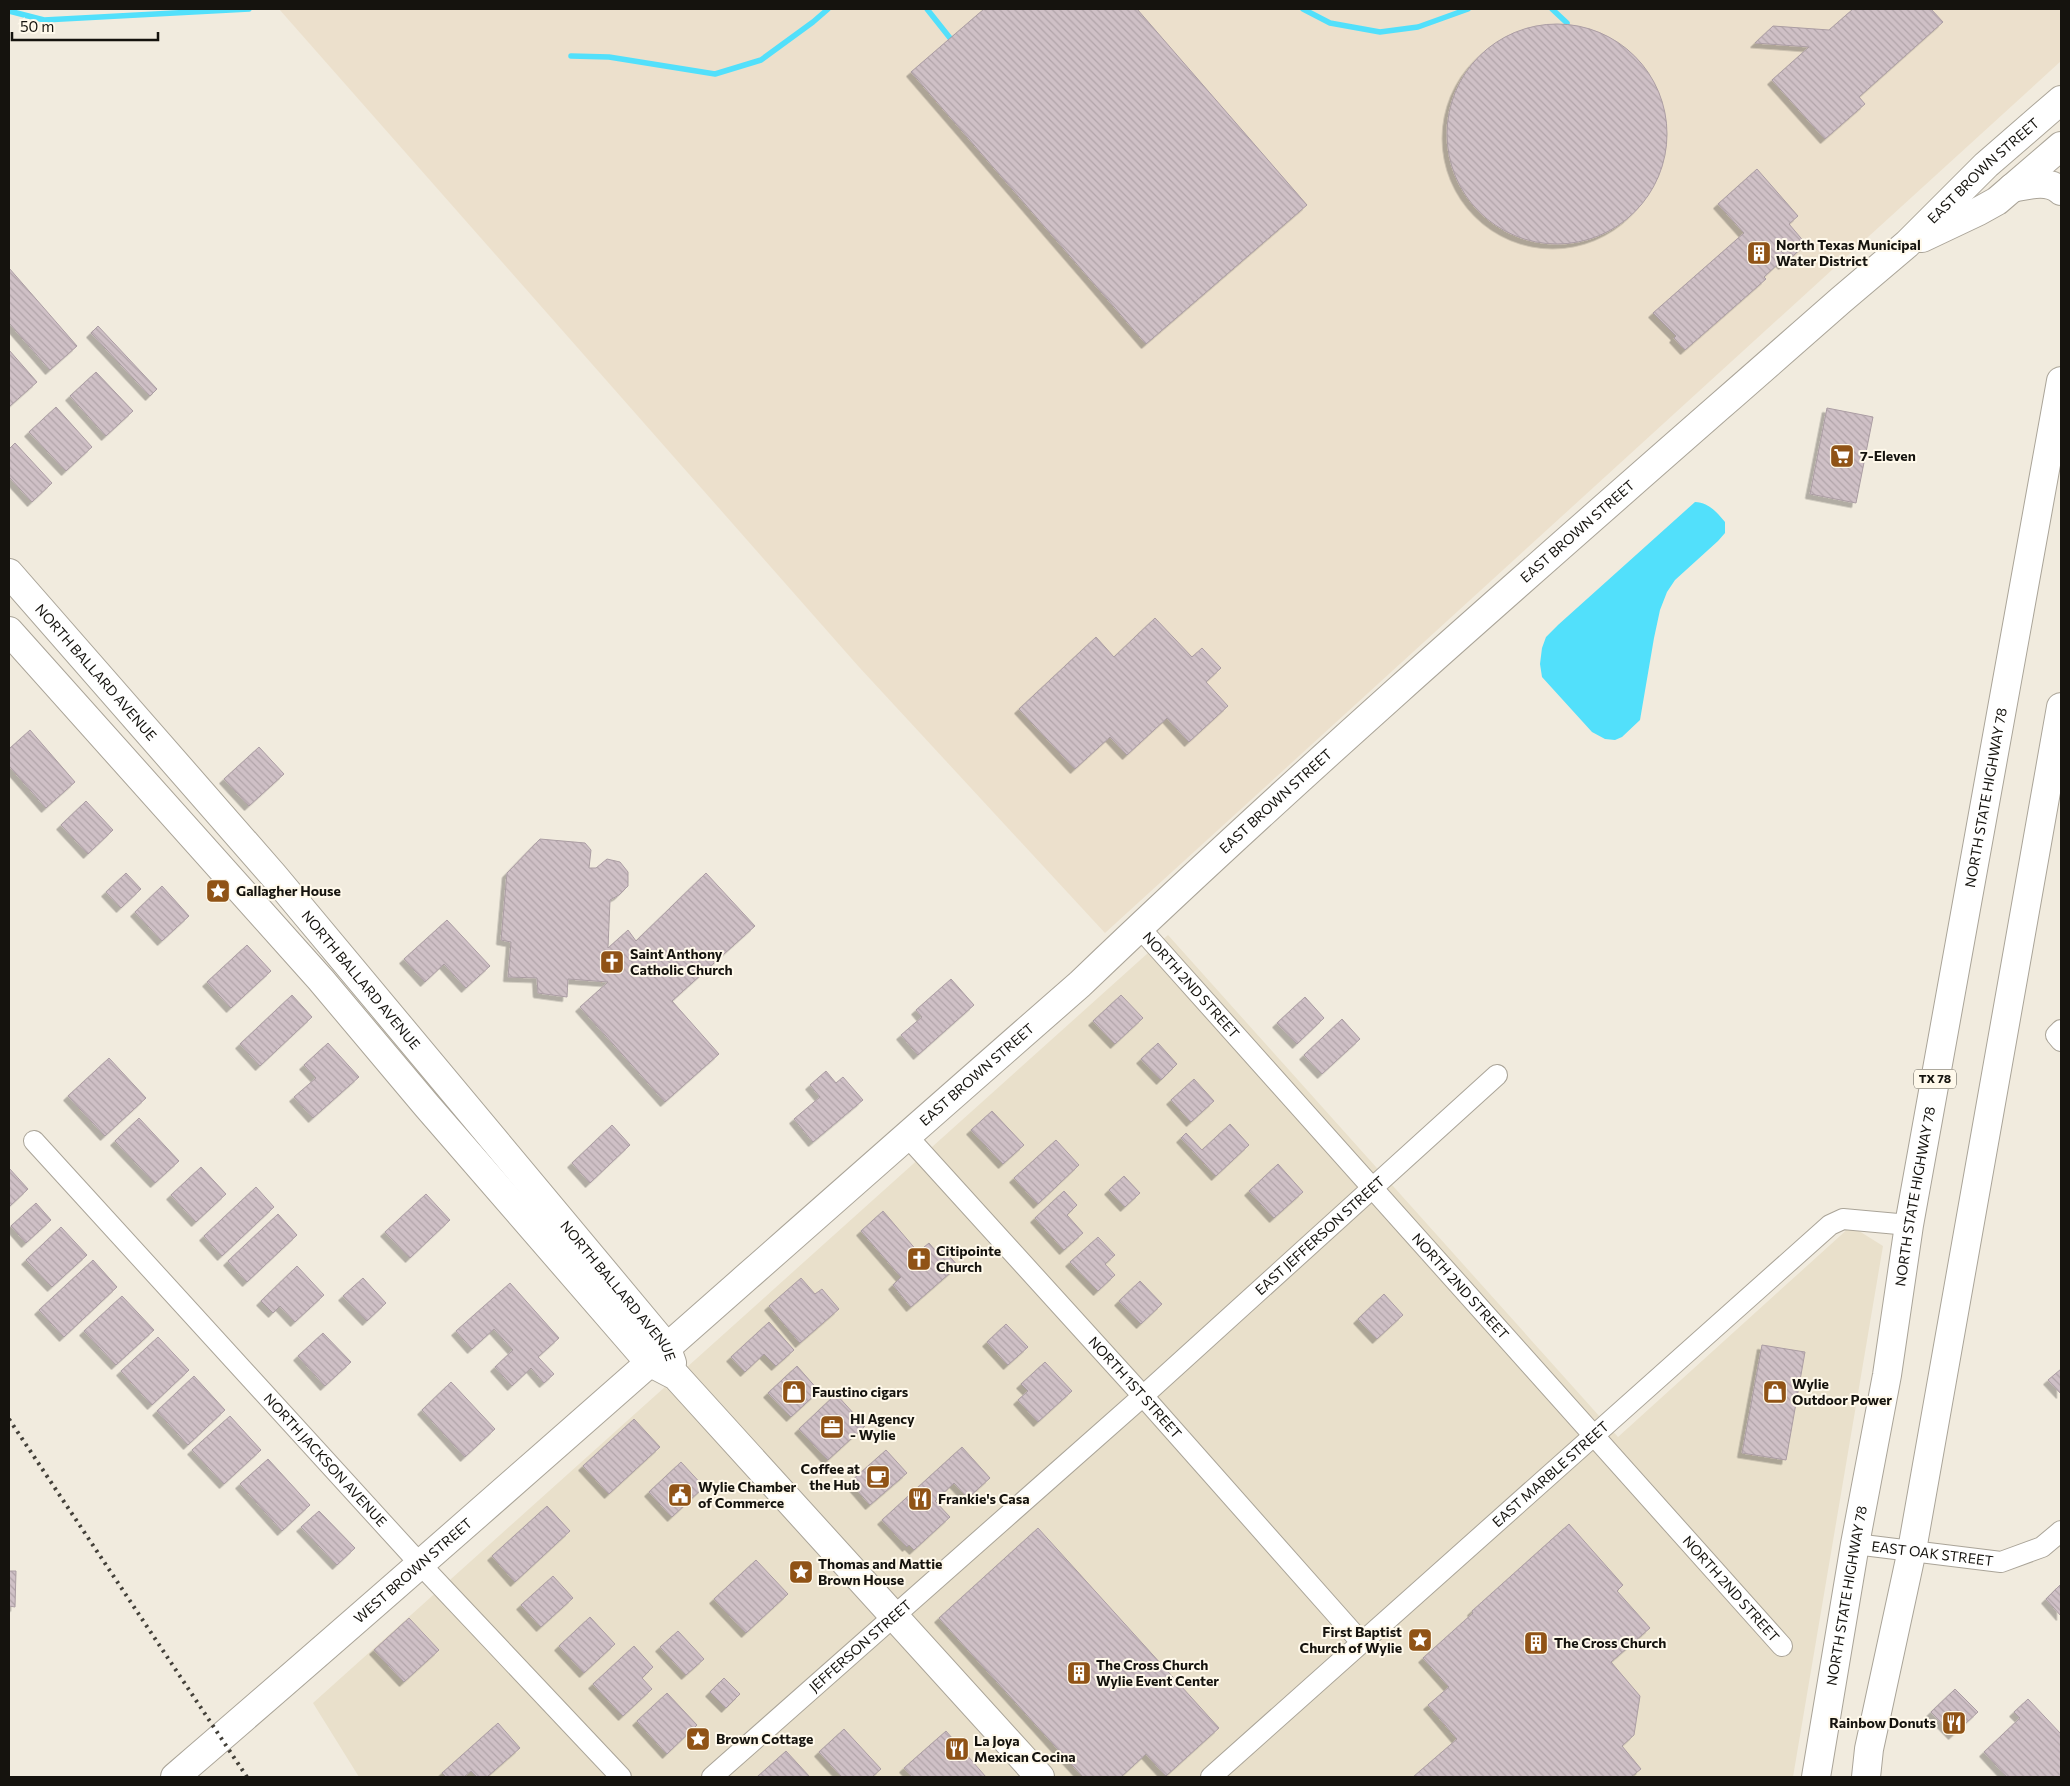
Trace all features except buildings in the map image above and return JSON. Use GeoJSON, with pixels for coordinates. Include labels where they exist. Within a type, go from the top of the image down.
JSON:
{"type":"FeatureCollection","features":[{"type":"Feature","properties":{"kind":"main road","name":"EAST BROWN STREET"},"geometry":{"type":"LineString","coordinates":[[658,1354],[1080,984],[1139,927],[1450,644],[1907,244],[1986,165],[2061,100]]}},
{"type":"Feature","properties":{"kind":"main road","name":"EAST BROWN STREET"},"geometry":{"type":"LineString","coordinates":[[1907,244],[1979,212],[1997,201],[2061,146]]}},
{"type":"Feature","properties":{"kind":"main road"},"geometry":{"type":"LineString","coordinates":[[2012,188],[2038,184],[2056,186],[2061,191]]}},
{"type":"Feature","properties":{"kind":"main road","name":"NORTH STATE HIGHWAY 78"},"geometry":{"type":"LineString","coordinates":[[1816,1777],[1855,1544],[1887,1375],[1909,1225],[2061,381]]}},
{"type":"Feature","properties":{"kind":"main road","name":"NORTH BALLARD AVENUE"},"geometry":{"type":"LineString","coordinates":[[9,573],[287,891],[676,1376],[1040,1777]]}},
{"type":"Feature","properties":{"kind":"main road","name":"NORTH BALLARD AVENUE"},"geometry":{"type":"LineString","coordinates":[[9,631],[322,980],[427,1106],[658,1354]]}},
{"type":"Feature","properties":{"kind":"main road"},"geometry":{"type":"LineString","coordinates":[[1866,1777],[1869,1749],[1912,1550],[2061,708]]}},
{"type":"Feature","properties":{"kind":"main road","name":"WEST BROWN STREET"},"geometry":{"type":"LineString","coordinates":[[175,1777],[421,1565],[658,1354]]}},
{"type":"Feature","properties":{"kind":"street","name":"NORTH 2ND STREET"},"geometry":{"type":"LineString","coordinates":[[1139,927],[1782,1646]]}},
{"type":"Feature","properties":{"kind":"street","name":"EAST JEFFERSON STREET"},"geometry":{"type":"LineString","coordinates":[[1143,1396],[1497,1075]]}},
{"type":"Feature","properties":{"kind":"street","name":"NORTH 1ST STREET"},"geometry":{"type":"LineString","coordinates":[[906,1135],[1143,1396],[1362,1642]]}},
{"type":"Feature","properties":{"kind":"street","name":"NORTH JACKSON AVENUE"},"geometry":{"type":"LineString","coordinates":[[34,1141],[421,1565],[620,1777]]}},
{"type":"Feature","properties":{"kind":"street","name":"EAST MARBLE STREET"},"geometry":{"type":"LineString","coordinates":[[1211,1777],[1592,1435],[1830,1225],[1843,1220],[1909,1225]]}},
{"type":"Feature","properties":{"kind":"street","name":"JEFFERSON STREET"},"geometry":{"type":"LineString","coordinates":[[712,1777],[1143,1396]]}},
{"type":"Feature","properties":{"kind":"street","name":"EAST OAK STREET"},"geometry":{"type":"LineString","coordinates":[[1855,1544],[2001,1562],[2042,1547],[2061,1531]]}},
{"type":"Feature","properties":{"kind":"shaded area"},"geometry":{"type":"Polygon","coordinates":[[[279,9],[2061,9],[2061,61],[1105,933],[859,667],[279,9]]]}},
{"type":"Feature","properties":{"kind":"shaded area"},"geometry":{"type":"Polygon","coordinates":[[[1168,935],[1618,1437],[1851,1226],[1883,1246],[1793,1777],[359,1777],[313,1703],[1168,935]]]}},
{"type":"Feature","properties":{"kind":"water"},"geometry":{"type":"Polygon","coordinates":[[[1695,502],[1712,508],[1718,514],[1725,522],[1725,533],[1675,580],[1667,592],[1660,610],[1654,638],[1640,720],[1622,737],[1615,740],[1605,739],[1592,732],[1542,677],[1540,664],[1542,648],[1546,637],[1695,502]]]}},
{"type":"Feature","properties":{"kind":"waterway"},"geometry":{"type":"LineString","coordinates":[[9,11],[44,20],[249,9]]}},
{"type":"Feature","properties":{"kind":"waterway"},"geometry":{"type":"LineString","coordinates":[[571,56],[609,57],[715,74],[761,60],[828,9]]}},
{"type":"Feature","properties":{"kind":"waterway"},"geometry":{"type":"LineString","coordinates":[[927,9],[950,38]]}},
{"type":"Feature","properties":{"kind":"waterway"},"geometry":{"type":"LineString","coordinates":[[1303,9],[1330,23],[1380,32],[1418,27],[1468,9]]}},
{"type":"Feature","properties":{"kind":"waterway"},"geometry":{"type":"LineString","coordinates":[[1552,9],[1567,23]]}},
{"type":"Feature","properties":{"kind":"railway"},"geometry":{"type":"LineString","coordinates":[[9,1419],[247,1777]]}},
{"type":"Feature","properties":{"kind":"place","name":"North Texas Municipal Water District"},"geometry":{"type":"Point","coordinates":[1759,253]}},
{"type":"Feature","properties":{"kind":"place","name":"7-Eleven"},"geometry":{"type":"Point","coordinates":[1842,456]}},
{"type":"Feature","properties":{"kind":"place","name":"Gallagher House"},"geometry":{"type":"Point","coordinates":[218,891]}},
{"type":"Feature","properties":{"kind":"place","name":"Saint Anthony Catholic Church"},"geometry":{"type":"Point","coordinates":[612,962]}},
{"type":"Feature","properties":{"kind":"place","name":"Citipointe Church"},"geometry":{"type":"Point","coordinates":[919,1259]}},
{"type":"Feature","properties":{"kind":"place","name":"Faustino cigars"},"geometry":{"type":"Point","coordinates":[794,1392]}},
{"type":"Feature","properties":{"kind":"place","name":"Wylie Outdoor Power"},"geometry":{"type":"Point","coordinates":[1775,1392]}},
{"type":"Feature","properties":{"kind":"place","name":"HI Agency - Wylie"},"geometry":{"type":"Point","coordinates":[832,1427]}},
{"type":"Feature","properties":{"kind":"place","name":"Coffee at the Hub"},"geometry":{"type":"Point","coordinates":[878,1477]}},
{"type":"Feature","properties":{"kind":"place","name":"Wylie Chamber of Commerce"},"geometry":{"type":"Point","coordinates":[680,1495]}},
{"type":"Feature","properties":{"kind":"place","name":"Frankie's Casa"},"geometry":{"type":"Point","coordinates":[920,1499]}},
{"type":"Feature","properties":{"kind":"place","name":"Thomas and Mattie Brown House"},"geometry":{"type":"Point","coordinates":[801,1572]}},
{"type":"Feature","properties":{"kind":"place","name":"First Baptist Church of Wylie"},"geometry":{"type":"Point","coordinates":[1420,1640]}},
{"type":"Feature","properties":{"kind":"place","name":"The Cross Church"},"geometry":{"type":"Point","coordinates":[1536,1643]}},
{"type":"Feature","properties":{"kind":"place","name":"The Cross Church Wylie Event Center"},"geometry":{"type":"Point","coordinates":[1079,1673]}},
{"type":"Feature","properties":{"kind":"place","name":"Rainbow Donuts"},"geometry":{"type":"Point","coordinates":[1954,1723]}},
{"type":"Feature","properties":{"kind":"place","name":"Brown Cottage"},"geometry":{"type":"Point","coordinates":[698,1739]}},
{"type":"Feature","properties":{"kind":"place","name":"La Joya Mexican Cocina"},"geometry":{"type":"Point","coordinates":[957,1749]}}]}
